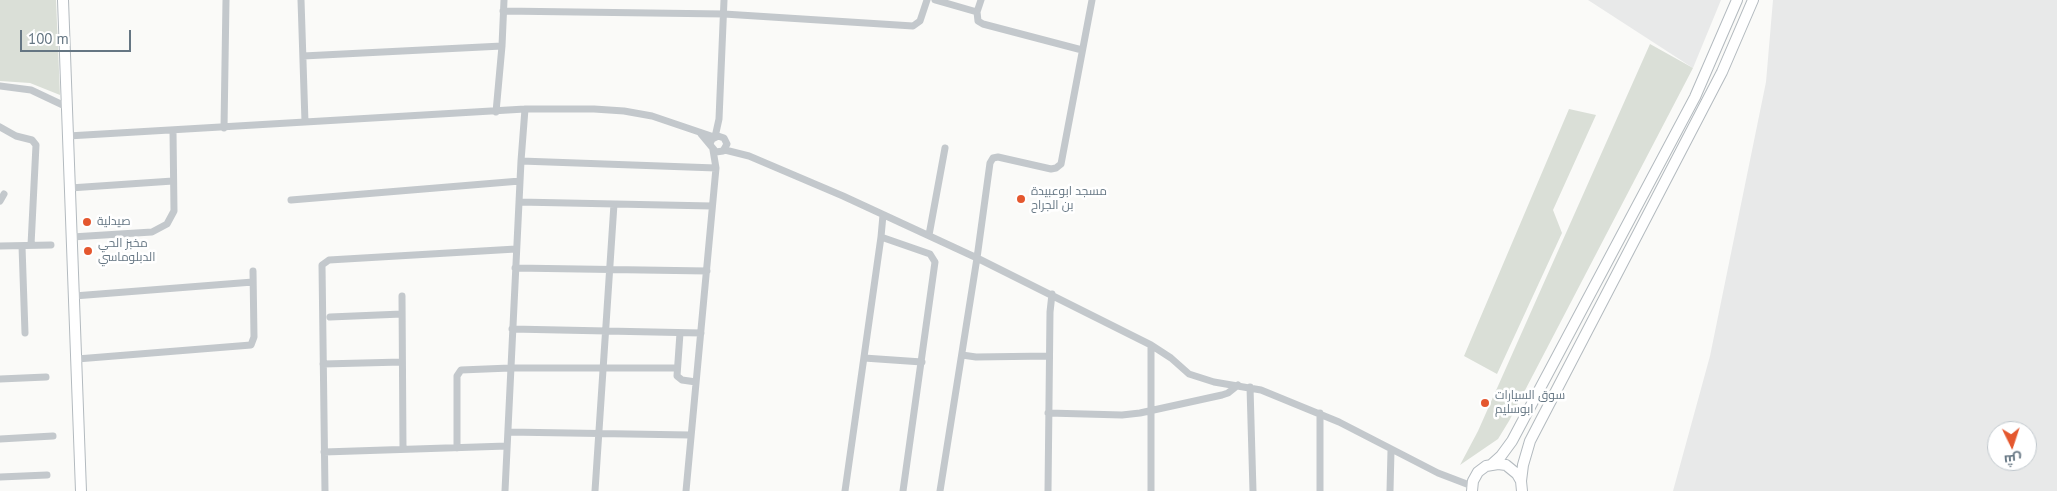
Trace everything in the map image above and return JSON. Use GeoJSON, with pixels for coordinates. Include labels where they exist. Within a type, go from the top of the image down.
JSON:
{"type":"FeatureCollection","features":[{"type":"Feature","properties":{"kind":"street"},"geometry":{"type":"LineString","coordinates":[[63,0],[81,491]]}},
{"type":"Feature","properties":{"kind":"street"},"geometry":{"type":"LineString","coordinates":[[224,128],[226,0]]}},
{"type":"Feature","properties":{"kind":"street"},"geometry":{"type":"LineString","coordinates":[[300,0],[305,122]]}},
{"type":"Feature","properties":{"kind":"street"},"geometry":{"type":"LineString","coordinates":[[496,112],[504,0]]}},
{"type":"Feature","properties":{"kind":"street"},"geometry":{"type":"LineString","coordinates":[[686,491],[716,168],[713,142],[719,119],[724,0]]}},
{"type":"Feature","properties":{"kind":"street"},"geometry":{"type":"LineString","coordinates":[[503,11],[724,14],[913,26],[920,22],[927,0]]}},
{"type":"Feature","properties":{"kind":"street"},"geometry":{"type":"LineString","coordinates":[[936,0],[977,12]]}},
{"type":"Feature","properties":{"kind":"street"},"geometry":{"type":"LineString","coordinates":[[981,0],[977,12],[978,21],[983,24],[1082,50]]}},
{"type":"Feature","properties":{"kind":"street"},"geometry":{"type":"LineString","coordinates":[[940,491],[977,258],[990,161],[998,157],[1050,169],[1059,166],[1092,0]]}},
{"type":"Feature","properties":{"kind":"street"},"geometry":{"type":"LineString","coordinates":[[68,136],[525,109],[594,108],[652,116],[699,132],[713,142],[720,152],[724,150],[748,156],[929,235],[1052,294],[1151,345],[1171,358],[1189,374],[1214,382],[1250,387],[1320,413],[1438,474],[1472,488],[1478,472],[1491,465],[1501,456],[1512,441],[1691,105],[1715,55],[1737,0]]}},
{"type":"Feature","properties":{"kind":"street"},"geometry":{"type":"LineString","coordinates":[[1522,486],[1522,465],[1530,440],[1722,72],[1753,0]]}},
{"type":"Feature","properties":{"kind":"street"},"geometry":{"type":"LineString","coordinates":[[303,56],[502,46]]}},
{"type":"Feature","properties":{"kind":"street"},"geometry":{"type":"LineString","coordinates":[[0,86],[31,90],[67,107]]}},
{"type":"Feature","properties":{"kind":"street"},"geometry":{"type":"LineString","coordinates":[[505,491],[518,202],[525,109]]}},
{"type":"Feature","properties":{"kind":"street"},"geometry":{"type":"LineString","coordinates":[[716,168],[724,150],[725,140],[719,119]]}},
{"type":"Feature","properties":{"kind":"street"},"geometry":{"type":"LineString","coordinates":[[0,127],[16,136],[32,140],[36,145],[31,246]]}},
{"type":"Feature","properties":{"kind":"street"},"geometry":{"type":"LineString","coordinates":[[72,237],[152,232],[161,228],[171,218],[174,211],[173,131]]}},
{"type":"Feature","properties":{"kind":"street"},"geometry":{"type":"LineString","coordinates":[[713,142],[725,140],[748,156]]}},
{"type":"Feature","properties":{"kind":"street"},"geometry":{"type":"LineString","coordinates":[[929,235],[945,148]]}},
{"type":"Feature","properties":{"kind":"street"},"geometry":{"type":"LineString","coordinates":[[521,160],[716,168]]}},
{"type":"Feature","properties":{"kind":"street"},"geometry":{"type":"LineString","coordinates":[[70,188],[173,181]]}},
{"type":"Feature","properties":{"kind":"street"},"geometry":{"type":"LineString","coordinates":[[291,200],[520,181]]}},
{"type":"Feature","properties":{"kind":"street"},"geometry":{"type":"LineString","coordinates":[[0,201],[4,194]]}},
{"type":"Feature","properties":{"kind":"street"},"geometry":{"type":"LineString","coordinates":[[518,202],[712,206]]}},
{"type":"Feature","properties":{"kind":"street"},"geometry":{"type":"LineString","coordinates":[[595,491],[614,204]]}},
{"type":"Feature","properties":{"kind":"street"},"geometry":{"type":"LineString","coordinates":[[845,491],[884,216]]}},
{"type":"Feature","properties":{"kind":"street"},"geometry":{"type":"LineString","coordinates":[[881,237],[930,254],[934,259],[922,362],[903,491]]}},
{"type":"Feature","properties":{"kind":"street"},"geometry":{"type":"LineString","coordinates":[[0,246],[51,245]]}},
{"type":"Feature","properties":{"kind":"street"},"geometry":{"type":"LineString","coordinates":[[22,246],[25,333]]}},
{"type":"Feature","properties":{"kind":"street"},"geometry":{"type":"LineString","coordinates":[[325,491],[321,268],[325,262],[516,249]]}},
{"type":"Feature","properties":{"kind":"street"},"geometry":{"type":"LineString","coordinates":[[515,268],[707,271]]}},
{"type":"Feature","properties":{"kind":"street"},"geometry":{"type":"LineString","coordinates":[[76,359],[251,345],[254,337],[253,271]]}},
{"type":"Feature","properties":{"kind":"street"},"geometry":{"type":"LineString","coordinates":[[74,296],[253,282]]}},
{"type":"Feature","properties":{"kind":"street"},"geometry":{"type":"LineString","coordinates":[[1048,491],[1049,356],[1052,294]]}},
{"type":"Feature","properties":{"kind":"street"},"geometry":{"type":"LineString","coordinates":[[402,296],[403,449]]}},
{"type":"Feature","properties":{"kind":"street"},"geometry":{"type":"LineString","coordinates":[[330,317],[402,314]]}},
{"type":"Feature","properties":{"kind":"street"},"geometry":{"type":"LineString","coordinates":[[512,329],[701,333]]}},
{"type":"Feature","properties":{"kind":"street"},"geometry":{"type":"LineString","coordinates":[[680,333],[677,376],[680,380],[696,382]]}},
{"type":"Feature","properties":{"kind":"street"},"geometry":{"type":"LineString","coordinates":[[1151,345],[1151,491]]}},
{"type":"Feature","properties":{"kind":"street"},"geometry":{"type":"LineString","coordinates":[[962,355],[976,357],[1049,356]]}},
{"type":"Feature","properties":{"kind":"street"},"geometry":{"type":"LineString","coordinates":[[864,358],[922,362]]}},
{"type":"Feature","properties":{"kind":"street"},"geometry":{"type":"LineString","coordinates":[[322,364],[402,362]]}},
{"type":"Feature","properties":{"kind":"street"},"geometry":{"type":"LineString","coordinates":[[457,448],[458,372],[465,368],[677,368]]}},
{"type":"Feature","properties":{"kind":"street"},"geometry":{"type":"LineString","coordinates":[[0,379],[46,377]]}},
{"type":"Feature","properties":{"kind":"street"},"geometry":{"type":"LineString","coordinates":[[1048,413],[1122,415],[1150,412],[1228,393],[1238,385]]}},
{"type":"Feature","properties":{"kind":"street"},"geometry":{"type":"LineString","coordinates":[[1250,387],[1254,491]]}},
{"type":"Feature","properties":{"kind":"street"},"geometry":{"type":"LineString","coordinates":[[1320,413],[1320,491]]}},
{"type":"Feature","properties":{"kind":"street"},"geometry":{"type":"LineString","coordinates":[[508,432],[690,435]]}},
{"type":"Feature","properties":{"kind":"street"},"geometry":{"type":"LineString","coordinates":[[0,438],[53,436]]}},
{"type":"Feature","properties":{"kind":"street"},"geometry":{"type":"LineString","coordinates":[[324,452],[507,446]]}},
{"type":"Feature","properties":{"kind":"street"},"geometry":{"type":"LineString","coordinates":[[1390,491],[1391,450]]}},
{"type":"Feature","properties":{"kind":"street"},"geometry":{"type":"LineString","coordinates":[[1491,465],[1506,465],[1518,474],[1522,486]]}},
{"type":"Feature","properties":{"kind":"street"},"geometry":{"type":"LineString","coordinates":[[0,477],[47,475]]}},
{"type":"Feature","properties":{"kind":"shaded area"},"geometry":{"type":"Polygon","coordinates":[[[0,0],[56,0],[60,95],[30,83],[0,81],[0,0]]]}},
{"type":"Feature","properties":{"kind":"shaded area"},"geometry":{"type":"Polygon","coordinates":[[[1588,0],[1721,0],[1693,68],[1588,0]]]}},
{"type":"Feature","properties":{"kind":"shaded area"},"geometry":{"type":"Polygon","coordinates":[[[1773,0],[2057,0],[2057,491],[1673,491],[1710,356],[1766,82],[1773,0]]]}},
{"type":"Feature","properties":{"kind":"shaded area"},"geometry":{"type":"Polygon","coordinates":[[[1650,44],[1693,68],[1509,421],[1498,439],[1460,465],[1478,431],[1650,44]]]}},
{"type":"Feature","properties":{"kind":"shaded area"},"geometry":{"type":"Polygon","coordinates":[[[1569,109],[1596,115],[1553,210],[1562,233],[1497,374],[1464,356],[1569,109]]]}},
{"type":"Feature","properties":{"kind":"place","name":"مسجد ابوعبيدة بن الجراح"},"geometry":{"type":"Point","coordinates":[1021,199]}},
{"type":"Feature","properties":{"kind":"place","name":"صيدلية"},"geometry":{"type":"Point","coordinates":[87,222]}},
{"type":"Feature","properties":{"kind":"place","name":"مخبز الحي الدبلوماسي"},"geometry":{"type":"Point","coordinates":[88,251]}},
{"type":"Feature","properties":{"kind":"place","name":"سوق السيارات ابوسليم"},"geometry":{"type":"Point","coordinates":[1485,403]}}]}
